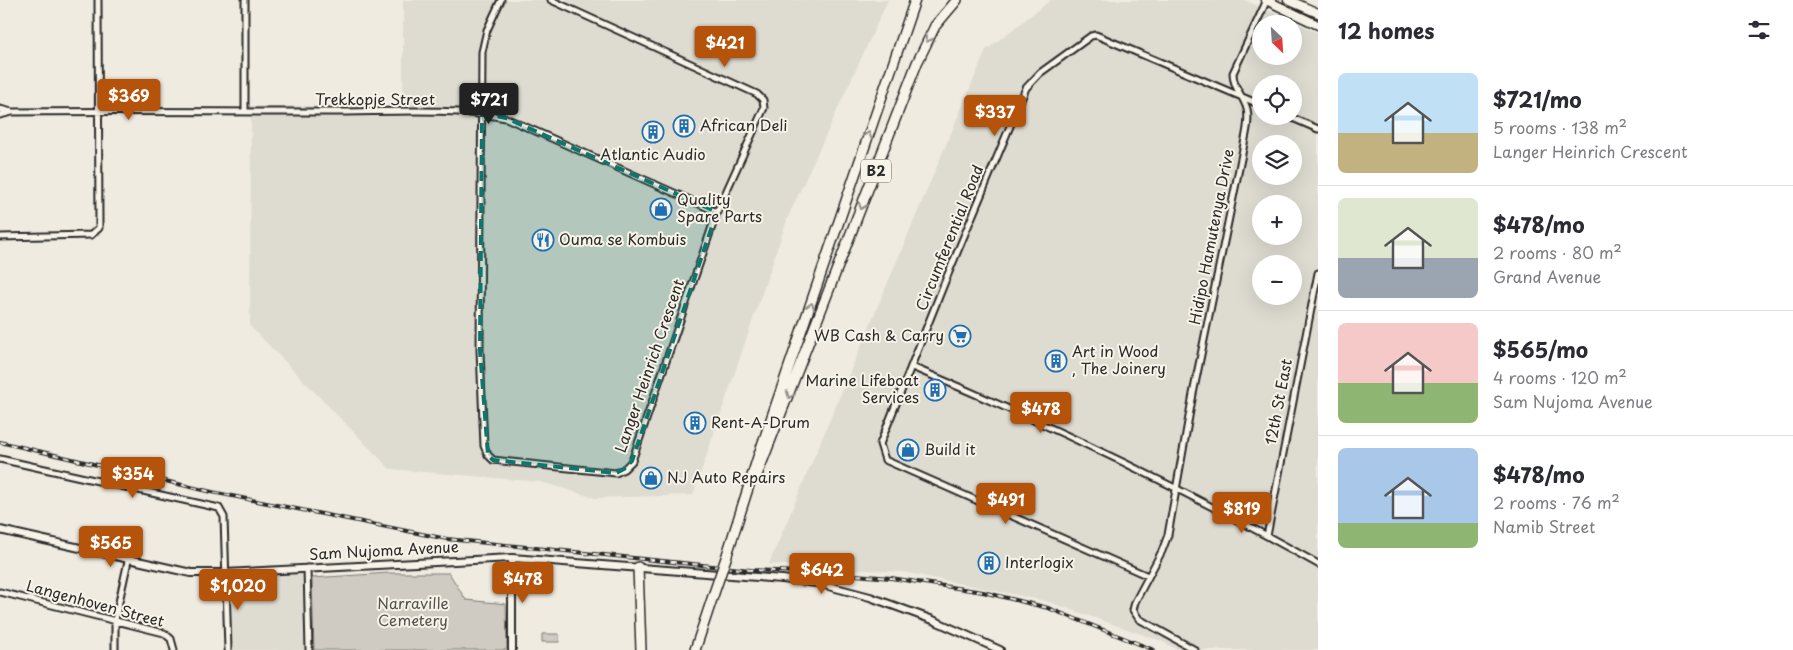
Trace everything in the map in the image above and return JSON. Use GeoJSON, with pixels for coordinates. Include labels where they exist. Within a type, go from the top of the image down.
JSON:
{"type":"FeatureCollection","features":[{"type":"Feature","properties":{"kind":"highway","name":"B2"},"geometry":{"type":"LineString","coordinates":[[695,650],[748,493],[757,460],[915,0]]}},
{"type":"Feature","properties":{"kind":"highway","name":"B2"},"geometry":{"type":"LineString","coordinates":[[748,493],[764,462],[917,63],[935,26],[957,0]]}},
{"type":"Feature","properties":{"kind":"highway"},"geometry":{"type":"LineString","coordinates":[[638,567],[641,650]]}},
{"type":"Feature","properties":{"kind":"main road"},"geometry":{"type":"LineString","coordinates":[[1267,0],[1318,25]]}},
{"type":"Feature","properties":{"kind":"main road"},"geometry":{"type":"LineString","coordinates":[[1288,0],[1318,13]]}},
{"type":"Feature","properties":{"kind":"street"},"geometry":{"type":"LineString","coordinates":[[0,237],[94,234],[100,223],[98,0]]}},
{"type":"Feature","properties":{"kind":"street"},"geometry":{"type":"LineString","coordinates":[[245,0],[245,111]]}},
{"type":"Feature","properties":{"kind":"street","name":"Langer Heinrich Crescent"},"geometry":{"type":"LineString","coordinates":[[500,0],[483,40],[480,350],[484,446],[488,455],[493,460],[616,472],[624,470],[632,461],[717,212],[764,108],[763,100],[751,91],[551,0]]}},
{"type":"Feature","properties":{"kind":"street","name":"Hidipo Hamutenya Drive"},"geometry":{"type":"LineString","coordinates":[[1195,650],[1139,619],[1133,610],[1134,602],[1168,535],[1248,117],[1246,107],[1233,82],[1233,72],[1267,0]]}},
{"type":"Feature","properties":{"kind":"street","name":"Circumferential Road"},"geometry":{"type":"LineString","coordinates":[[1148,576],[885,460],[881,453],[880,444],[946,279],[1026,88],[1040,73],[1091,36],[1096,35],[1252,101]]}},
{"type":"Feature","properties":{"kind":"street","name":"Trekkopje Street"},"geometry":{"type":"LineString","coordinates":[[0,109],[12,112]]}},
{"type":"Feature","properties":{"kind":"street","name":"Trekkopje Street"},"geometry":{"type":"LineString","coordinates":[[0,115],[12,112],[99,111],[414,111],[482,113],[506,118],[717,212]]}},
{"type":"Feature","properties":{"kind":"street"},"geometry":{"type":"LineString","coordinates":[[1302,122],[1318,129]]}},
{"type":"Feature","properties":{"kind":"street","name":"12th St East"},"geometry":{"type":"LineString","coordinates":[[1267,536],[1318,273]]}},
{"type":"Feature","properties":{"kind":"street"},"geometry":{"type":"LineString","coordinates":[[912,367],[1064,433],[1176,487],[1318,564]]}},
{"type":"Feature","properties":{"kind":"street"},"geometry":{"type":"LineString","coordinates":[[0,459],[219,508],[224,517],[228,650]]}},
{"type":"Feature","properties":{"kind":"street","name":"Sam Nujoma Avenue"},"geometry":{"type":"LineString","coordinates":[[0,530],[128,561],[191,573],[226,573],[512,558],[817,583],[870,597],[933,620],[1000,650]]}},
{"type":"Feature","properties":{"kind":"street"},"geometry":{"type":"LineString","coordinates":[[512,558],[512,650]]}},
{"type":"Feature","properties":{"kind":"street"},"geometry":{"type":"LineString","coordinates":[[115,650],[115,620],[128,561]]}},
{"type":"Feature","properties":{"kind":"street"},"geometry":{"type":"LineString","coordinates":[[307,568],[309,650]]}},
{"type":"Feature","properties":{"kind":"street","name":"Langenhoven Street"},"geometry":{"type":"LineString","coordinates":[[0,592],[164,633],[170,639],[174,650]]}},
{"type":"Feature","properties":{"kind":"highlighted area"},"geometry":{"type":"Polygon","coordinates":[[[482,113],[506,118],[717,212],[632,461],[624,469],[616,473],[493,460],[488,455],[480,350],[482,113]]]}},
{"type":"Feature","properties":{"kind":"shaded area"},"geometry":{"type":"Polygon","coordinates":[[[403,0],[888,0],[788,217],[693,495],[595,498],[541,482],[390,469],[250,326],[251,106],[403,106],[403,0]]]}},
{"type":"Feature","properties":{"kind":"shaded area"},"geometry":{"type":"Polygon","coordinates":[[[1051,0],[1245,0],[1278,15],[1252,15],[1252,65],[1302,65],[1302,26],[1318,33],[1318,650],[1178,650],[1161,641],[1046,601],[903,572],[769,564],[986,50],[1051,0]]]}},
{"type":"Feature","properties":{"kind":"shaded area"},"geometry":{"type":"Polygon","coordinates":[[[307,568],[309,650],[228,650],[226,573],[307,568]]]}},
{"type":"Feature","properties":{"kind":"green space","name":"Narraville Cemetery"},"geometry":{"type":"Polygon","coordinates":[[[389,573],[449,573],[466,600],[506,604],[507,650],[314,650],[312,578],[389,573]]]}},
{"type":"Feature","properties":{"kind":"green space"},"geometry":{"type":"Polygon","coordinates":[[[542,634],[559,634],[559,642],[542,642],[542,634]]]}},
{"type":"Feature","properties":{"kind":"railway"},"geometry":{"type":"LineString","coordinates":[[0,442],[212,492],[447,539],[751,570],[831,573],[891,578],[983,592],[1048,608],[1154,650]]}},
{"type":"Feature","properties":{"kind":"place","name":"African Deli"},"geometry":{"type":"Point","coordinates":[684,126]}},
{"type":"Feature","properties":{"kind":"place","name":"Atlantic Audio"},"geometry":{"type":"Point","coordinates":[653,132]}},
{"type":"Feature","properties":{"kind":"place","name":"Quality Spare Parts"},"geometry":{"type":"Point","coordinates":[661,209]}},
{"type":"Feature","properties":{"kind":"place","name":"Ouma se Kombuis"},"geometry":{"type":"Point","coordinates":[543,240]}},
{"type":"Feature","properties":{"kind":"place","name":"WB Cash & Carry"},"geometry":{"type":"Point","coordinates":[960,336]}},
{"type":"Feature","properties":{"kind":"place","name":"Art in Wood , The Joinery"},"geometry":{"type":"Point","coordinates":[1056,361]}},
{"type":"Feature","properties":{"kind":"place","name":"Marine Lifeboat Services"},"geometry":{"type":"Point","coordinates":[935,390]}},
{"type":"Feature","properties":{"kind":"place","name":"Rent-A-Drum"},"geometry":{"type":"Point","coordinates":[695,423]}},
{"type":"Feature","properties":{"kind":"place","name":"Build it"},"geometry":{"type":"Point","coordinates":[908,450]}},
{"type":"Feature","properties":{"kind":"place","name":"NJ Auto Repairs"},"geometry":{"type":"Point","coordinates":[651,478]}},
{"type":"Feature","properties":{"kind":"place","name":"Interlogix"},"geometry":{"type":"Point","coordinates":[989,563]}}]}
